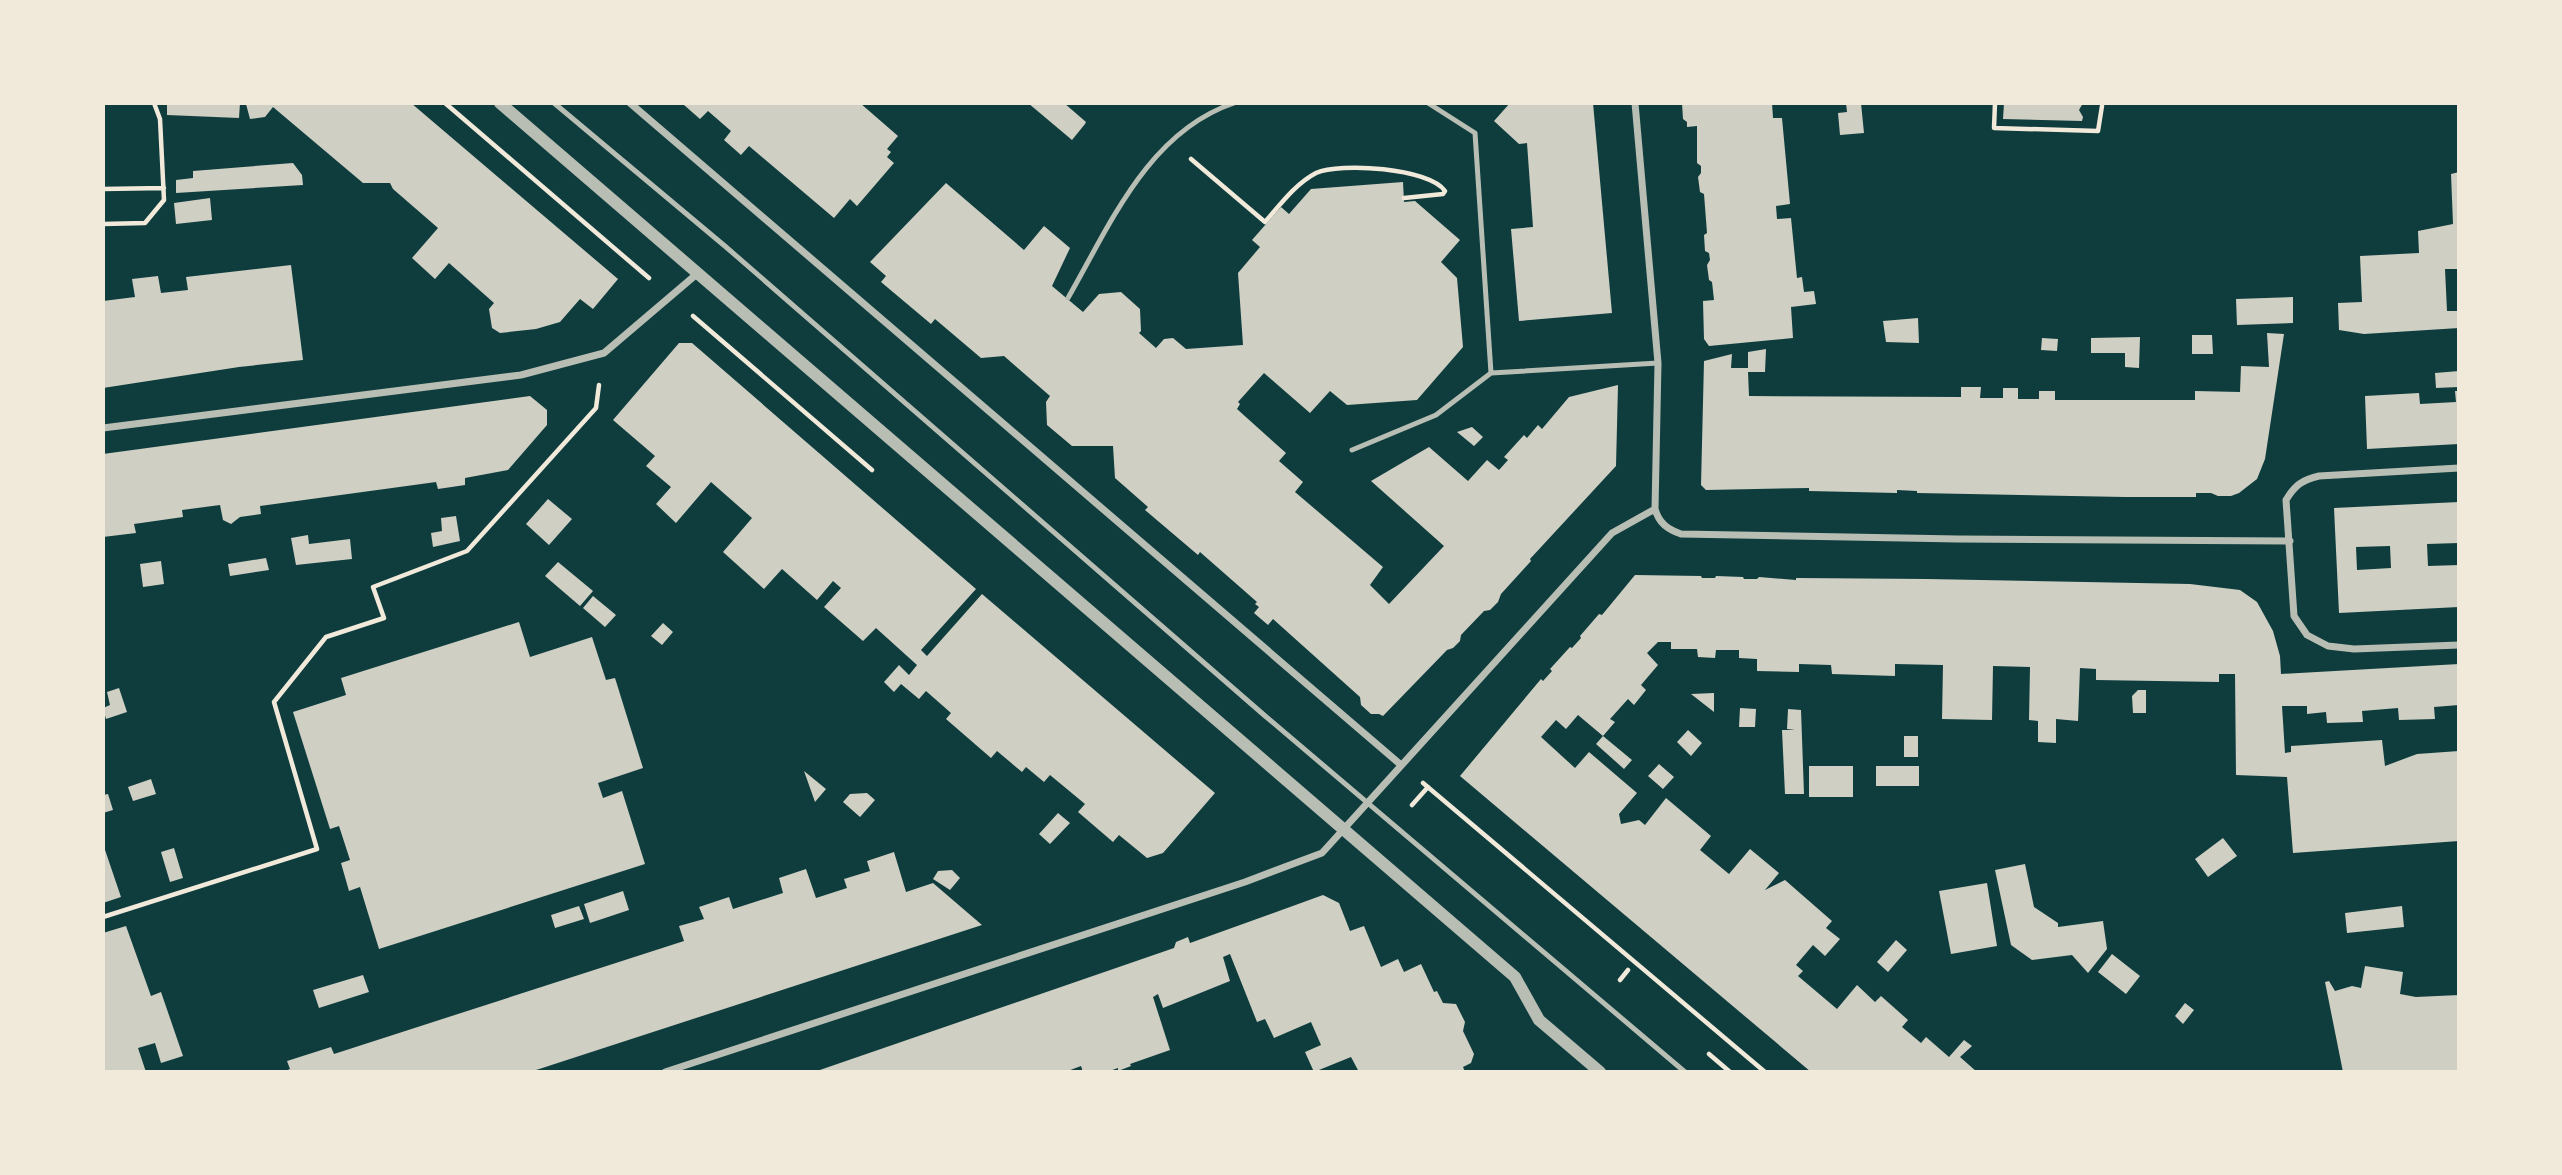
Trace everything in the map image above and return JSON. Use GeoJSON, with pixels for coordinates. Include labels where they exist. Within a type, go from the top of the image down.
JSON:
{"type":"FeatureCollection","features":[{"type":"Feature","properties":{"kind":"street"},"geometry":{"type":"LineString","coordinates":[[500,103],[1515,977],[1539,1020],[1600,1072]]}},
{"type":"Feature","properties":{"kind":"street"},"geometry":{"type":"LineString","coordinates":[[630,103],[1401,765]]}},
{"type":"Feature","properties":{"kind":"street"},"geometry":{"type":"LineString","coordinates":[[1635,103],[1658,363],[1656,509],[1658,519],[1670,530],[1681,534],[1958,539],[2290,541]]}},
{"type":"Feature","properties":{"kind":"street"},"geometry":{"type":"LineString","coordinates":[[103,428],[521,375],[604,353],[698,273]]}},
{"type":"Feature","properties":{"kind":"street"},"geometry":{"type":"LineString","coordinates":[[2459,468],[2319,476],[2304,480],[2294,487],[2286,500],[2294,616],[2307,635],[2328,646],[2354,649],[2459,645]]}},
{"type":"Feature","properties":{"kind":"street"},"geometry":{"type":"LineString","coordinates":[[665,1072],[1245,882],[1322,853],[1612,533],[1656,509]]}},
{"type":"Feature","properties":{"kind":"lane"},"geometry":{"type":"LineString","coordinates":[[554,103],[736,256],[1367,802],[1685,1072]]}},
{"type":"Feature","properties":{"kind":"lane"},"geometry":{"type":"LineString","coordinates":[[1068,298],[1130,189],[1152,160],[1213,110],[1234,103]]}},
{"type":"Feature","properties":{"kind":"lane"},"geometry":{"type":"LineString","coordinates":[[1428,103],[1475,133],[1491,373]]}},
{"type":"Feature","properties":{"kind":"lane"},"geometry":{"type":"LineString","coordinates":[[1352,450],[1436,415],[1491,373],[1658,363]]}},
{"type":"Feature","properties":{"kind":"path"},"geometry":{"type":"LineString","coordinates":[[103,224],[145,223],[164,200],[160,119],[153,103]]}},
{"type":"Feature","properties":{"kind":"path"},"geometry":{"type":"LineString","coordinates":[[445,103],[669,296]]}},
{"type":"Feature","properties":{"kind":"path"},"geometry":{"type":"LineString","coordinates":[[1995,103],[1994,128],[2098,131],[2102,106]]}},
{"type":"Feature","properties":{"kind":"path"},"geometry":{"type":"LineString","coordinates":[[1171,143],[1265,222],[1300,183],[1332,167],[1413,174],[1440,184],[1445,191],[1443,194],[1404,198]]}},
{"type":"Feature","properties":{"kind":"path"},"geometry":{"type":"LineString","coordinates":[[103,189],[164,188]]}},
{"type":"Feature","properties":{"kind":"path"},"geometry":{"type":"LineString","coordinates":[[103,916],[317,849],[274,702],[326,637],[384,618],[373,587],[467,551],[596,408],[604,353]]}},
{"type":"Feature","properties":{"kind":"path"},"geometry":{"type":"LineString","coordinates":[[1401,765],[1765,1072]]}},
{"type":"Feature","properties":{"kind":"path"},"geometry":{"type":"LineString","coordinates":[[1618,981],[1628,970]]}},
{"type":"Feature","properties":{"kind":"building"},"geometry":{"type":"Polygon","coordinates":[[[167,103],[240,103],[239,118],[167,115],[167,103]]]}},
{"type":"Feature","properties":{"kind":"building"},"geometry":{"type":"Polygon","coordinates":[[[411,103],[618,279],[593,309],[580,299],[560,322],[536,329],[500,333],[492,328],[489,309],[494,303],[449,263],[435,279],[412,258],[438,228],[393,189],[390,183],[363,183],[273,107],[265,117],[250,119],[246,104],[411,103]]]}},
{"type":"Feature","properties":{"kind":"building"},"geometry":{"type":"Polygon","coordinates":[[[685,103],[860,103],[898,136],[887,149],[891,152],[887,157],[894,163],[857,206],[850,199],[834,218],[749,146],[741,155],[724,140],[731,131],[708,111],[700,119],[685,103]]]}},
{"type":"Feature","properties":{"kind":"building"},"geometry":{"type":"Polygon","coordinates":[[[1028,103],[1064,103],[1086,122],[1072,140],[1028,103]]]}},
{"type":"Feature","properties":{"kind":"building"},"geometry":{"type":"Polygon","coordinates":[[[1510,103],[1593,103],[1612,313],[1519,321],[1511,229],[1533,227],[1527,143],[1519,144],[1494,121],[1510,103]]]}},
{"type":"Feature","properties":{"kind":"building"},"geometry":{"type":"Polygon","coordinates":[[[1682,103],[1772,103],[1773,118],[1782,118],[1790,204],[1776,206],[1777,219],[1791,218],[1797,278],[1802,277],[1804,292],[1814,291],[1816,304],[1791,307],[1793,338],[1709,346],[1704,339],[1703,301],[1714,300],[1707,265],[1710,260],[1709,253],[1705,251],[1704,235],[1707,233],[1704,194],[1700,192],[1698,177],[1701,166],[1697,163],[1697,126],[1687,127],[1687,122],[1683,119],[1682,103]]]}},
{"type":"Feature","properties":{"kind":"building"},"geometry":{"type":"Polygon","coordinates":[[[1846,103],[1861,103],[1864,133],[1840,135],[1838,113],[1847,112],[1846,103]]]}},
{"type":"Feature","properties":{"kind":"building"},"geometry":{"type":"Polygon","coordinates":[[[2004,103],[2083,103],[2079,110],[2083,117],[2082,121],[2003,119],[2004,103]]]}},
{"type":"Feature","properties":{"kind":"building"},"geometry":{"type":"Polygon","coordinates":[[[293,163],[302,175],[303,185],[176,193],[176,180],[193,178],[193,171],[293,163]]]}},
{"type":"Feature","properties":{"kind":"building"},"geometry":{"type":"Polygon","coordinates":[[[2459,172],[2459,269],[2445,269],[2447,311],[2459,311],[2459,328],[2364,334],[2339,330],[2338,303],[2362,302],[2360,256],[2419,253],[2418,231],[2453,224],[2451,174],[2459,172]]]}},
{"type":"Feature","properties":{"kind":"building"},"geometry":{"type":"Polygon","coordinates":[[[1403,182],[1404,202],[1415,201],[1460,240],[1441,262],[1457,278],[1463,347],[1417,400],[1347,405],[1330,391],[1310,413],[1264,373],[1238,402],[1240,404],[1237,409],[1286,453],[1279,461],[1303,482],[1295,492],[1383,567],[1370,585],[1389,604],[1444,546],[1371,481],[1429,447],[1468,481],[1487,460],[1499,470],[1508,460],[1504,457],[1524,435],[1527,438],[1538,425],[1542,429],[1569,397],[1618,385],[1616,466],[1530,559],[1501,594],[1498,602],[1490,610],[1484,611],[1461,635],[1460,641],[1447,650],[1383,716],[1371,714],[1361,705],[1360,697],[1273,619],[1268,625],[1254,613],[1259,607],[1255,604],[1257,602],[1200,552],[1198,555],[1145,510],[1148,507],[1115,478],[1113,446],[1072,446],[1047,425],[1046,402],[1050,396],[1004,356],[981,358],[935,319],[931,324],[881,282],[886,276],[870,262],[946,183],[1024,250],[1044,226],[1070,248],[1052,286],[1083,312],[1099,294],[1121,292],[1140,309],[1139,333],[1156,348],[1164,339],[1173,338],[1186,349],[1243,345],[1238,273],[1260,247],[1252,240],[1281,207],[1289,214],[1311,189],[1403,182]]]}},
{"type":"Feature","properties":{"kind":"building"},"geometry":{"type":"Polygon","coordinates":[[[210,198],[212,220],[176,224],[174,203],[210,198]]]}},
{"type":"Feature","properties":{"kind":"building"},"geometry":{"type":"Polygon","coordinates":[[[291,265],[303,360],[103,388],[103,301],[135,297],[132,279],[158,276],[161,293],[188,290],[186,277],[291,265]]]}},
{"type":"Feature","properties":{"kind":"building"},"geometry":{"type":"Polygon","coordinates":[[[2293,297],[2293,323],[2237,325],[2236,299],[2293,297]]]}},
{"type":"Feature","properties":{"kind":"building"},"geometry":{"type":"Polygon","coordinates":[[[1918,318],[1919,343],[1886,342],[1883,321],[1918,318]]]}},
{"type":"Feature","properties":{"kind":"building"},"geometry":{"type":"Polygon","coordinates":[[[2267,333],[2284,334],[2265,459],[2257,479],[2231,496],[2196,493],[2196,497],[2125,497],[1917,493],[1897,490],[1897,493],[1809,491],[1809,488],[1706,490],[1701,485],[1704,361],[1732,354],[1731,368],[1748,368],[1748,352],[1766,349],[1765,372],[1748,372],[1749,396],[1961,397],[1961,387],[1981,387],[1980,398],[2003,398],[2003,388],[2018,388],[2018,399],[2039,399],[2039,391],[2055,391],[2055,400],[2195,400],[2195,391],[2240,392],[2241,366],[2269,367],[2267,333]]]}},
{"type":"Feature","properties":{"kind":"building"},"geometry":{"type":"Polygon","coordinates":[[[2192,335],[2212,335],[2213,354],[2192,354],[2192,335]]]}},
{"type":"Feature","properties":{"kind":"building"},"geometry":{"type":"Polygon","coordinates":[[[2140,337],[2139,368],[2125,367],[2125,353],[2091,353],[2091,338],[2140,337]]]}},
{"type":"Feature","properties":{"kind":"building"},"geometry":{"type":"Polygon","coordinates":[[[2042,338],[2058,339],[2057,351],[2041,350],[2042,338]]]}},
{"type":"Feature","properties":{"kind":"building"},"geometry":{"type":"Polygon","coordinates":[[[679,343],[692,343],[976,589],[921,650],[927,656],[982,594],[1215,793],[1163,853],[1147,858],[1119,835],[1113,842],[1078,812],[1085,804],[1050,775],[1044,782],[1026,767],[1022,772],[997,751],[991,758],[946,719],[951,713],[926,691],[919,699],[901,684],[894,692],[884,682],[899,665],[909,675],[917,665],[876,628],[863,641],[824,607],[841,588],[833,581],[817,600],[782,569],[764,589],[723,552],[752,518],[711,482],[676,523],[656,504],[671,487],[646,466],[655,456],[613,420],[679,343]]]}},
{"type":"Feature","properties":{"kind":"building"},"geometry":{"type":"Polygon","coordinates":[[[2459,371],[2459,387],[2436,388],[2435,373],[2459,371]]]}},
{"type":"Feature","properties":{"kind":"building"},"geometry":{"type":"Polygon","coordinates":[[[2455,391],[2459,391],[2459,444],[2367,449],[2365,396],[2419,393],[2420,404],[2456,402],[2455,391]]]}},
{"type":"Feature","properties":{"kind":"building"},"geometry":{"type":"Polygon","coordinates":[[[530,396],[547,410],[547,425],[508,470],[465,478],[465,485],[438,489],[436,482],[260,506],[261,514],[240,517],[231,524],[223,520],[220,505],[182,510],[183,517],[134,524],[136,533],[103,537],[103,454],[530,396]]]}},
{"type":"Feature","properties":{"kind":"building"},"geometry":{"type":"Polygon","coordinates":[[[1472,427],[1483,437],[1474,446],[1457,432],[1472,427]]]}},
{"type":"Feature","properties":{"kind":"building"},"geometry":{"type":"Polygon","coordinates":[[[548,499],[572,519],[549,545],[526,524],[548,499]]]}},
{"type":"Feature","properties":{"kind":"building"},"geometry":{"type":"Polygon","coordinates":[[[2459,502],[2459,543],[2427,544],[2428,566],[2459,565],[2459,607],[2339,613],[2334,508],[2459,502]],[[2390,546],[2356,547],[2357,570],[2391,568],[2390,546]]]}},
{"type":"Feature","properties":{"kind":"building"},"geometry":{"type":"Polygon","coordinates":[[[456,516],[460,541],[433,547],[431,533],[442,531],[441,518],[456,516]]]}},
{"type":"Feature","properties":{"kind":"building"},"geometry":{"type":"Polygon","coordinates":[[[308,535],[309,544],[350,539],[352,559],[296,565],[291,538],[308,535]]]}},
{"type":"Feature","properties":{"kind":"building"},"geometry":{"type":"Polygon","coordinates":[[[266,558],[269,570],[230,576],[228,564],[266,558]]]}},
{"type":"Feature","properties":{"kind":"building"},"geometry":{"type":"Polygon","coordinates":[[[161,561],[164,584],[143,587],[140,564],[161,561]]]}},
{"type":"Feature","properties":{"kind":"building"},"geometry":{"type":"Polygon","coordinates":[[[558,562],[593,591],[580,606],[545,576],[558,562]]]}},
{"type":"Feature","properties":{"kind":"building"},"geometry":{"type":"Polygon","coordinates":[[[1635,575],[1796,580],[1927,579],[2190,584],[2240,590],[2257,602],[2273,631],[2280,656],[2281,674],[2459,664],[2459,705],[2434,707],[2435,719],[2399,720],[2398,708],[2362,711],[2363,722],[2327,723],[2326,712],[2307,714],[2307,706],[2282,706],[2285,753],[2291,752],[2291,746],[2382,740],[2385,766],[2417,754],[2459,751],[2459,841],[2293,853],[2287,777],[2236,775],[2235,674],[2219,674],[2219,682],[2096,680],[2096,669],[2080,668],[2078,721],[2056,719],[2056,743],[2038,742],[2038,721],[2029,720],[2030,667],[1993,666],[1992,720],[1942,719],[1943,665],[1895,664],[1895,676],[1832,674],[1831,665],[1799,664],[1799,672],[1757,671],[1757,659],[1739,658],[1739,650],[1716,650],[1715,658],[1698,657],[1697,649],[1671,649],[1671,642],[1658,642],[1647,653],[1658,665],[1641,685],[1646,690],[1634,705],[1628,699],[1610,719],[1615,722],[1603,736],[1578,715],[1566,729],[1556,720],[1541,737],[1575,768],[1589,752],[1637,793],[1619,814],[1621,824],[1639,820],[1645,825],[1666,798],[1711,836],[1700,850],[1729,874],[1750,849],[1779,873],[1765,890],[1785,880],[1832,921],[1826,928],[1840,939],[1825,956],[1813,945],[1796,965],[1803,971],[1798,976],[1837,1009],[1857,985],[1875,1002],[1881,996],[1908,1020],[1902,1027],[1921,1043],[1926,1037],[1949,1057],[1964,1040],[1972,1046],[1960,1057],[1977,1072],[1811,1072],[1460,776],[1541,679],[1543,681],[1552,671],[1550,669],[1581,638],[1599,614],[1602,615],[1635,575]]]}},
{"type":"Feature","properties":{"kind":"building"},"geometry":{"type":"Polygon","coordinates":[[[593,596],[616,615],[605,627],[583,608],[593,596]]]}},
{"type":"Feature","properties":{"kind":"building"},"geometry":{"type":"Polygon","coordinates":[[[519,622],[530,657],[592,637],[606,680],[615,678],[643,768],[598,783],[603,798],[622,791],[645,864],[379,949],[360,887],[349,891],[341,863],[350,860],[339,826],[330,829],[293,712],[346,695],[341,678],[519,622]]]}},
{"type":"Feature","properties":{"kind":"building"},"geometry":{"type":"Polygon","coordinates":[[[663,623],[673,632],[662,645],[651,636],[663,623]]]}},
{"type":"Feature","properties":{"kind":"building"},"geometry":{"type":"Polygon","coordinates":[[[119,688],[127,712],[106,719],[103,708],[110,705],[107,692],[119,688]]]}},
{"type":"Feature","properties":{"kind":"building"},"geometry":{"type":"Polygon","coordinates":[[[2138,690],[2146,690],[2146,713],[2133,713],[2132,696],[2138,690]]]}},
{"type":"Feature","properties":{"kind":"building"},"geometry":{"type":"Polygon","coordinates":[[[1714,693],[1714,712],[1691,694],[1714,693]]]}},
{"type":"Feature","properties":{"kind":"building"},"geometry":{"type":"Polygon","coordinates":[[[1740,708],[1756,709],[1755,727],[1739,727],[1740,708]]]}},
{"type":"Feature","properties":{"kind":"building"},"geometry":{"type":"Polygon","coordinates":[[[1788,709],[1801,710],[1804,794],[1785,794],[1782,730],[1795,730],[1787,729],[1788,709]]]}},
{"type":"Feature","properties":{"kind":"building"},"geometry":{"type":"Polygon","coordinates":[[[1688,730],[1702,743],[1691,756],[1677,742],[1688,730]]]}},
{"type":"Feature","properties":{"kind":"building"},"geometry":{"type":"Polygon","coordinates":[[[1603,736],[1632,760],[1624,769],[1596,744],[1603,736]]]}},
{"type":"Feature","properties":{"kind":"building"},"geometry":{"type":"Polygon","coordinates":[[[1904,736],[1918,736],[1918,757],[1904,757],[1904,736]]]}},
{"type":"Feature","properties":{"kind":"building"},"geometry":{"type":"Polygon","coordinates":[[[1659,764],[1674,777],[1663,789],[1648,776],[1659,764]]]}},
{"type":"Feature","properties":{"kind":"building"},"geometry":{"type":"Polygon","coordinates":[[[1809,766],[1853,766],[1853,797],[1809,797],[1809,766]]]}},
{"type":"Feature","properties":{"kind":"building"},"geometry":{"type":"Polygon","coordinates":[[[1876,766],[1919,766],[1919,786],[1876,786],[1876,766]]]}},
{"type":"Feature","properties":{"kind":"building"},"geometry":{"type":"Polygon","coordinates":[[[804,771],[826,789],[815,802],[804,771]]]}},
{"type":"Feature","properties":{"kind":"building"},"geometry":{"type":"Polygon","coordinates":[[[151,779],[156,794],[133,801],[128,787],[151,779]]]}},
{"type":"Feature","properties":{"kind":"building"},"geometry":{"type":"Polygon","coordinates":[[[867,793],[875,800],[860,817],[843,802],[850,794],[867,793]]]}},
{"type":"Feature","properties":{"kind":"building"},"geometry":{"type":"Polygon","coordinates":[[[108,794],[113,810],[103,813],[103,795],[108,794]]]}},
{"type":"Feature","properties":{"kind":"building"},"geometry":{"type":"Polygon","coordinates":[[[1058,813],[1070,823],[1050,844],[1039,834],[1058,813]]]}},
{"type":"Feature","properties":{"kind":"building"},"geometry":{"type":"Polygon","coordinates":[[[2223,838],[2237,856],[2208,877],[2195,859],[2223,838]]]}},
{"type":"Feature","properties":{"kind":"building"},"geometry":{"type":"Polygon","coordinates":[[[103,844],[121,897],[103,903],[103,844]]]}},
{"type":"Feature","properties":{"kind":"building"},"geometry":{"type":"Polygon","coordinates":[[[174,848],[183,878],[170,882],[161,852],[174,848]]]}},
{"type":"Feature","properties":{"kind":"building"},"geometry":{"type":"Polygon","coordinates":[[[894,852],[906,892],[933,883],[982,925],[530,1072],[283,1072],[290,1069],[287,1061],[331,1047],[334,1054],[684,941],[679,926],[704,919],[699,907],[729,897],[733,909],[783,893],[779,878],[806,869],[816,898],[847,888],[844,879],[870,871],[867,861],[894,852]]]}},
{"type":"Feature","properties":{"kind":"building"},"geometry":{"type":"Polygon","coordinates":[[[2025,864],[2034,907],[2058,923],[2058,927],[2103,921],[2107,949],[2088,973],[2072,955],[2032,960],[2011,945],[1995,870],[2025,864]]]}},
{"type":"Feature","properties":{"kind":"building"},"geometry":{"type":"Polygon","coordinates":[[[952,870],[960,878],[950,890],[933,879],[938,871],[952,870]]]}},
{"type":"Feature","properties":{"kind":"building"},"geometry":{"type":"Polygon","coordinates":[[[1987,883],[1997,946],[1951,954],[1939,891],[1987,883]]]}},
{"type":"Feature","properties":{"kind":"building"},"geometry":{"type":"Polygon","coordinates":[[[623,891],[629,910],[590,923],[584,904],[623,891]]]}},
{"type":"Feature","properties":{"kind":"building"},"geometry":{"type":"Polygon","coordinates":[[[1323,895],[1339,903],[1350,931],[1364,926],[1381,967],[1398,959],[1404,972],[1421,964],[1434,992],[1437,991],[1443,1003],[1456,1004],[1465,1022],[1463,1031],[1474,1054],[1471,1063],[1463,1067],[1465,1072],[1359,1072],[1351,1057],[1314,1072],[1305,1052],[1321,1045],[1311,1022],[1274,1038],[1265,1019],[1257,1022],[1230,954],[1223,957],[1230,981],[1163,1008],[1158,994],[1153,997],[1170,1050],[1118,1071],[1118,1068],[1107,1072],[1083,1072],[1081,1066],[1065,1072],[814,1072],[1174,948],[1176,942],[1188,937],[1190,943],[1323,895]]]}},
{"type":"Feature","properties":{"kind":"building"},"geometry":{"type":"Polygon","coordinates":[[[579,906],[584,919],[555,928],[551,915],[579,906]]]}},
{"type":"Feature","properties":{"kind":"building"},"geometry":{"type":"Polygon","coordinates":[[[2402,906],[2404,927],[2347,933],[2345,913],[2402,906]]]}},
{"type":"Feature","properties":{"kind":"building"},"geometry":{"type":"Polygon","coordinates":[[[126,926],[151,996],[161,992],[183,1056],[161,1063],[155,1043],[138,1048],[146,1072],[103,1072],[103,933],[126,926]]]}},
{"type":"Feature","properties":{"kind":"building"},"geometry":{"type":"Polygon","coordinates":[[[1896,940],[1907,950],[1888,972],[1877,962],[1896,940]]]}},
{"type":"Feature","properties":{"kind":"building"},"geometry":{"type":"Polygon","coordinates":[[[2112,954],[2140,976],[2126,994],[2098,972],[2112,954]]]}},
{"type":"Feature","properties":{"kind":"building"},"geometry":{"type":"Polygon","coordinates":[[[2365,966],[2403,972],[2400,994],[2416,997],[2459,995],[2459,1072],[2343,1072],[2325,982],[2329,981],[2335,991],[2352,986],[2361,988],[2365,966]]]}},
{"type":"Feature","properties":{"kind":"building"},"geometry":{"type":"Polygon","coordinates":[[[363,975],[369,992],[319,1008],[313,990],[363,975]]]}},
{"type":"Feature","properties":{"kind":"building"},"geometry":{"type":"Polygon","coordinates":[[[2185,1003],[2194,1010],[2183,1024],[2175,1016],[2185,1003]]]}}]}
